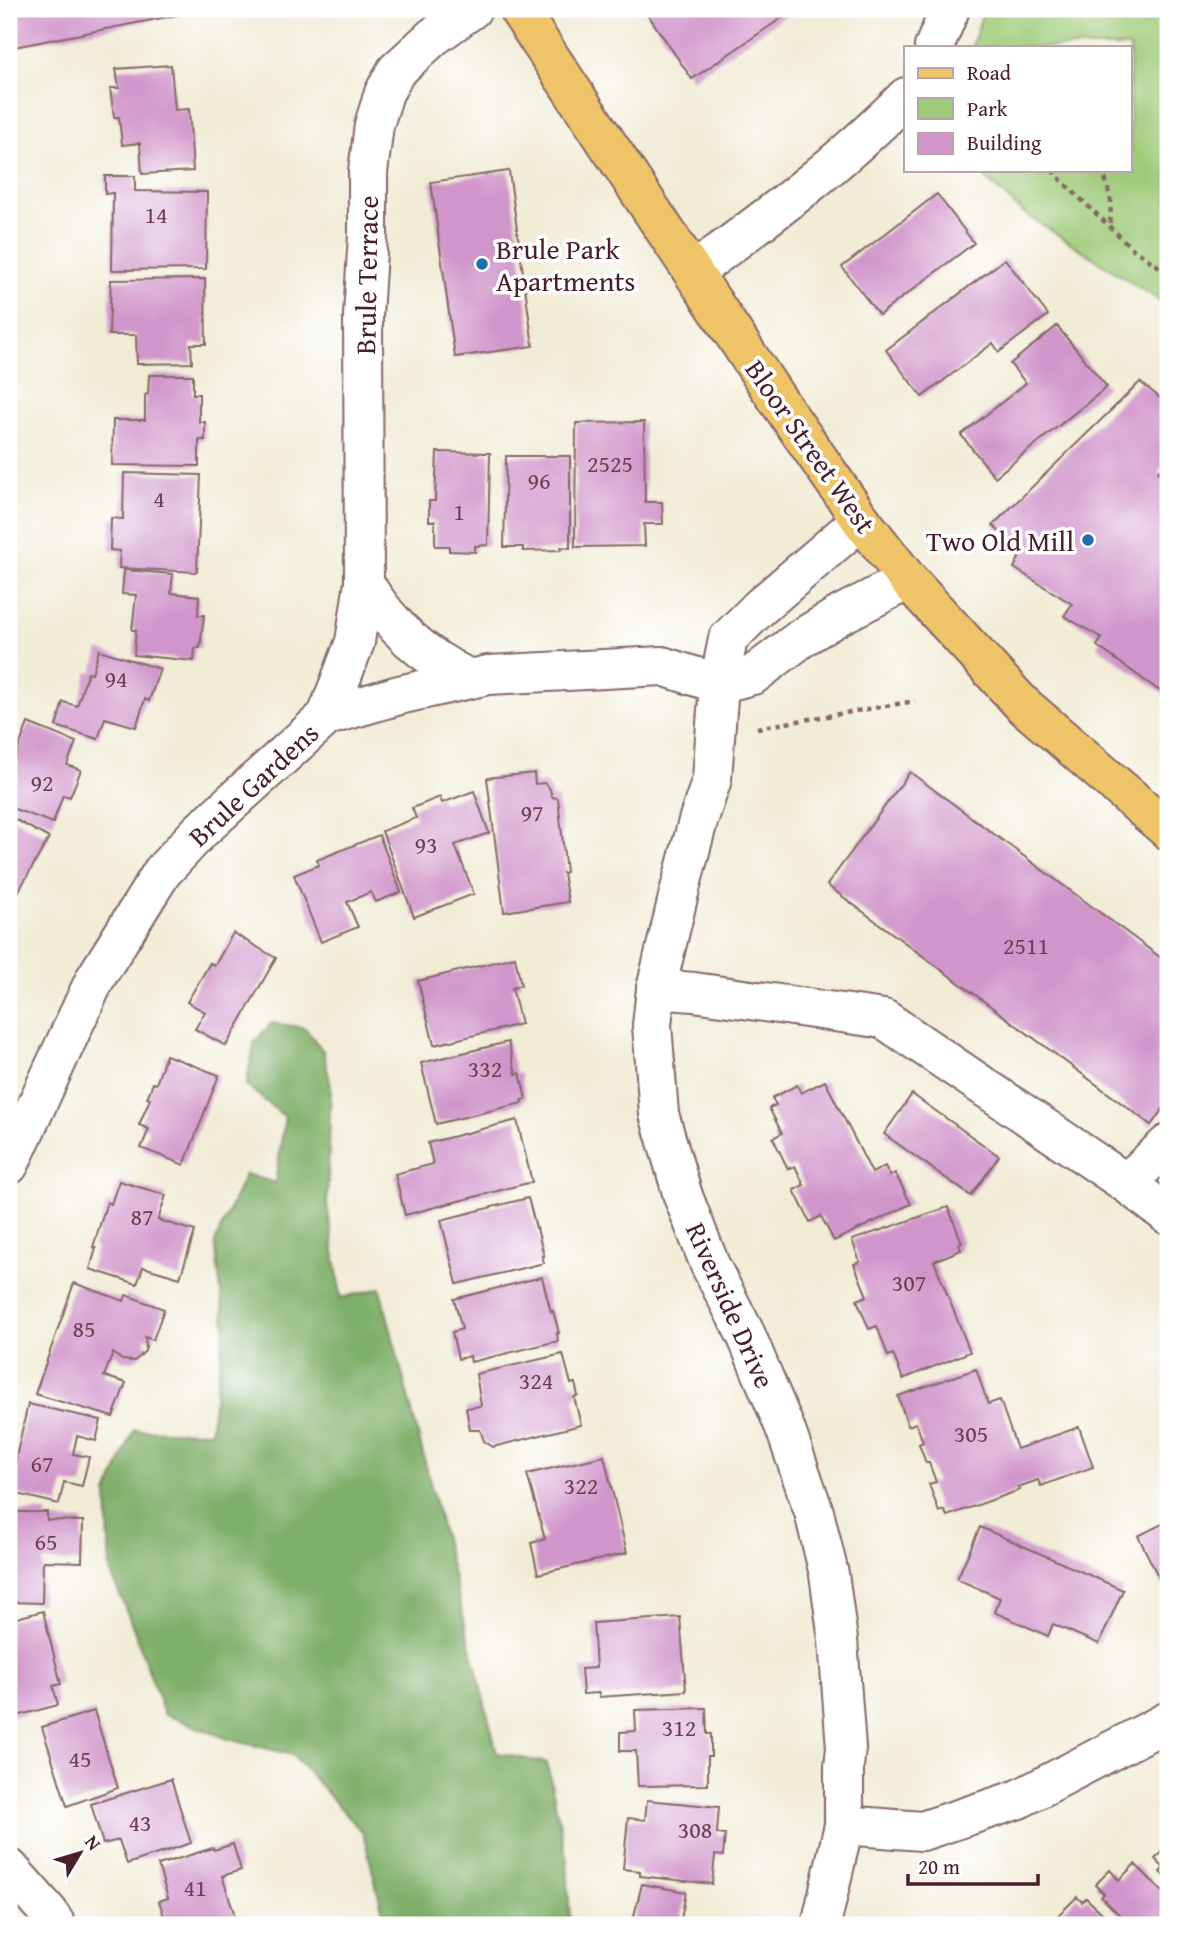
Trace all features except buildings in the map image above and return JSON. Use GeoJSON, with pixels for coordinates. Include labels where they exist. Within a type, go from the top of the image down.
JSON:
{"type":"FeatureCollection","features":[{"type":"Feature","properties":{"kind":"main road","name":"Bloor Street West"},"geometry":{"type":"LineString","coordinates":[[518,9],[861,520],[908,580],[1022,704],[1168,830]]}},
{"type":"Feature","properties":{"kind":"street","name":"Brule Terrace"},"geometry":{"type":"LineString","coordinates":[[327,716],[355,642],[364,583],[363,316],[368,235],[368,172],[374,125],[384,93],[397,71],[433,37],[472,9]]}},
{"type":"Feature","properties":{"kind":"street"},"geometry":{"type":"LineString","coordinates":[[934,46],[950,9]]}},
{"type":"Feature","properties":{"kind":"street"},"geometry":{"type":"LineString","coordinates":[[693,272],[816,180],[904,99]]}},
{"type":"Feature","properties":{"kind":"street","name":"Riverside Drive"},"geometry":{"type":"LineString","coordinates":[[821,1925],[844,1825],[846,1748],[838,1640],[829,1574],[814,1512],[785,1428],[746,1335],[710,1265],[683,1196],[659,1114],[652,1025],[656,989],[680,889],[712,779],[719,684],[729,639],[759,608],[861,520]]}},
{"type":"Feature","properties":{"kind":"street"},"geometry":{"type":"LineString","coordinates":[[719,684],[753,675],[803,637],[908,580]]}},
{"type":"Feature","properties":{"kind":"street"},"geometry":{"type":"LineString","coordinates":[[364,583],[384,613],[408,639],[427,655],[469,679]]}},
{"type":"Feature","properties":{"kind":"street","name":"Brule Gardens"},"geometry":{"type":"LineString","coordinates":[[9,1165],[95,979],[162,872],[200,831],[327,716],[399,695],[488,675],[662,666],[719,684]]}},
{"type":"Feature","properties":{"kind":"street"},"geometry":{"type":"LineString","coordinates":[[656,989],[884,1019],[1168,1215]]}},
{"type":"Feature","properties":{"kind":"street"},"geometry":{"type":"LineString","coordinates":[[1125,1183],[1168,1144]]}},
{"type":"Feature","properties":{"kind":"street"},"geometry":{"type":"LineString","coordinates":[[844,1825],[922,1831],[1019,1799],[1168,1721]]}},
{"type":"Feature","properties":{"kind":"street"},"geometry":{"type":"LineString","coordinates":[[9,1868],[49,1913],[56,1925]]}},
{"type":"Feature","properties":{"kind":"path"},"geometry":{"type":"LineString","coordinates":[[1054,172],[1133,249],[1168,273]]}},
{"type":"Feature","properties":{"kind":"path"},"geometry":{"type":"LineString","coordinates":[[1103,172],[1111,201],[1110,227]]}},
{"type":"Feature","properties":{"kind":"path"},"geometry":{"type":"LineString","coordinates":[[757,728],[915,701]]}},
{"type":"Feature","properties":{"kind":"green space"},"geometry":{"type":"Polygon","coordinates":[[[984,9],[1133,9],[1168,16],[1168,306],[1021,211],[979,172],[1132,172],[1132,46],[972,46],[984,9]]]}},
{"type":"Feature","properties":{"kind":"green space"},"geometry":{"type":"Polygon","coordinates":[[[272,1023],[305,1028],[323,1051],[331,1086],[327,1204],[341,1298],[380,1288],[497,1753],[547,1763],[567,1861],[570,1925],[386,1925],[363,1833],[293,1755],[228,1739],[164,1714],[110,1571],[107,1494],[134,1430],[210,1432],[225,1326],[215,1242],[245,1174],[275,1183],[285,1117],[246,1085],[255,1041],[272,1023]]]}},
{"type":"Feature","properties":{"kind":"place","name":"Brule Park Apartments"},"geometry":{"type":"Point","coordinates":[482,264]}},
{"type":"Feature","properties":{"kind":"place","name":"Two Old Mill"},"geometry":{"type":"Point","coordinates":[1088,540]}}]}
